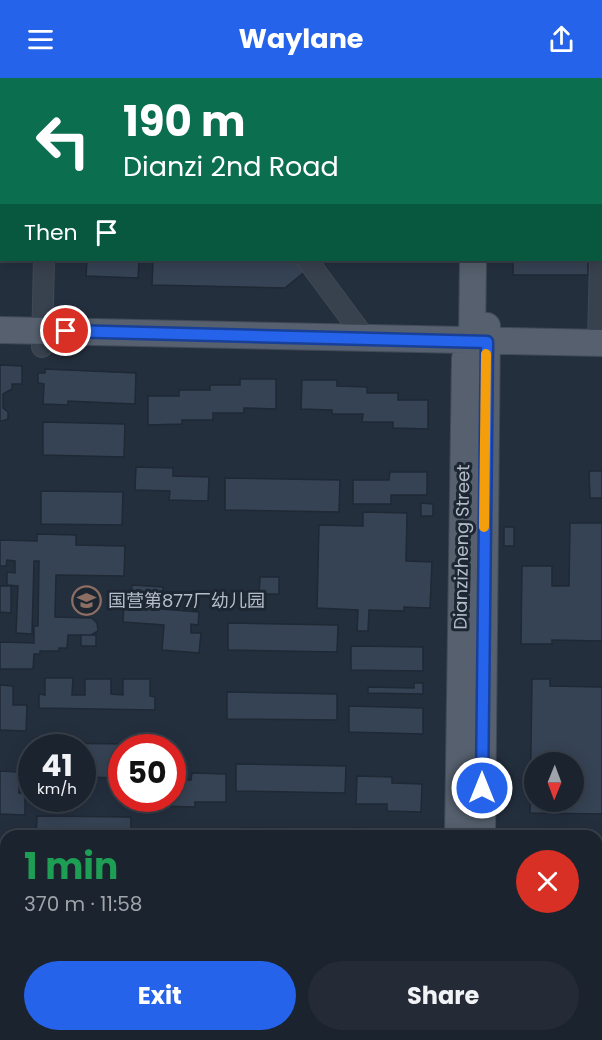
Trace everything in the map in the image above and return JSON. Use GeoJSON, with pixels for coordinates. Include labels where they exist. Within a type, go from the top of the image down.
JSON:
{"type":"FeatureCollection","features":[{"type":"Feature","properties":{"kind":"main road","name":"Dianzizheng Street"},"geometry":{"type":"LineString","coordinates":[[474,261],[482,830]]}},
{"type":"Feature","properties":{"kind":"main road","name":"Dianzizheng Street"},"geometry":{"type":"LineString","coordinates":[[458,830],[477,350],[488,261]]}},
{"type":"Feature","properties":{"kind":"main road"},"geometry":{"type":"LineString","coordinates":[[0,330],[42,339],[477,350],[601,348]]}},
{"type":"Feature","properties":{"kind":"main road"},"geometry":{"type":"LineString","coordinates":[[0,346],[42,339],[365,338],[477,350]]}},
{"type":"Feature","properties":{"kind":"street"},"geometry":{"type":"LineString","coordinates":[[42,339],[44,261]]}},
{"type":"Feature","properties":{"kind":"street"},"geometry":{"type":"LineString","coordinates":[[308,261],[365,338]]}},
{"type":"Feature","properties":{"kind":"street"},"geometry":{"type":"LineString","coordinates":[[600,261],[601,348]]}},
{"type":"Feature","properties":{"kind":"building"},"geometry":{"type":"Polygon","coordinates":[[[87,261],[139,261],[138,278],[86,276],[87,261]]]}},
{"type":"Feature","properties":{"kind":"building"},"geometry":{"type":"Polygon","coordinates":[[[153,261],[299,261],[307,270],[285,288],[152,285],[153,261]]]}},
{"type":"Feature","properties":{"kind":"building"},"geometry":{"type":"Polygon","coordinates":[[[513,261],[588,261],[588,275],[513,275],[513,261]]]}},
{"type":"Feature","properties":{"kind":"building"},"geometry":{"type":"Polygon","coordinates":[[[0,365],[22,366],[22,384],[12,384],[12,389],[3,394],[3,408],[8,412],[8,419],[2,421],[0,421],[0,365]]]}},
{"type":"Feature","properties":{"kind":"building"},"geometry":{"type":"Polygon","coordinates":[[[45,369],[136,373],[135,404],[68,401],[68,405],[43,404],[44,384],[38,383],[38,373],[45,373],[45,369]]]}},
{"type":"Feature","properties":{"kind":"building"},"geometry":{"type":"Polygon","coordinates":[[[240,379],[276,379],[276,409],[244,408],[244,413],[213,413],[213,420],[182,420],[182,424],[148,425],[148,396],[179,396],[179,390],[210,390],[210,385],[240,385],[240,379]]]}},
{"type":"Feature","properties":{"kind":"building"},"geometry":{"type":"Polygon","coordinates":[[[302,380],[337,380],[337,386],[367,387],[367,393],[398,393],[398,400],[428,400],[428,429],[393,428],[393,422],[362,422],[363,414],[332,414],[332,410],[301,409],[302,380]]]}},
{"type":"Feature","properties":{"kind":"building"},"geometry":{"type":"Polygon","coordinates":[[[43,422],[125,424],[124,457],[43,455],[43,422]]]}},
{"type":"Feature","properties":{"kind":"building"},"geometry":{"type":"Polygon","coordinates":[[[136,467],[173,468],[173,476],[209,477],[208,501],[169,500],[170,491],[135,490],[136,467]]]}},
{"type":"Feature","properties":{"kind":"building"},"geometry":{"type":"Polygon","coordinates":[[[589,471],[602,471],[602,498],[590,498],[589,471]]]}},
{"type":"Feature","properties":{"kind":"building"},"geometry":{"type":"Polygon","coordinates":[[[390,472],[427,472],[427,495],[391,495],[391,504],[353,504],[353,480],[389,480],[390,472]]]}},
{"type":"Feature","properties":{"kind":"building"},"geometry":{"type":"Polygon","coordinates":[[[225,478],[340,480],[339,512],[225,510],[225,478]]]}},
{"type":"Feature","properties":{"kind":"building"},"geometry":{"type":"Polygon","coordinates":[[[41,491],[123,492],[122,525],[41,524],[41,491]]]}},
{"type":"Feature","properties":{"kind":"building"},"geometry":{"type":"Polygon","coordinates":[[[421,503],[433,504],[433,516],[421,516],[421,503]]]}},
{"type":"Feature","properties":{"kind":"building"},"geometry":{"type":"Polygon","coordinates":[[[363,512],[407,513],[406,561],[432,562],[430,608],[404,607],[404,611],[369,610],[368,631],[357,631],[358,610],[317,608],[319,525],[363,526],[363,512]]]}},
{"type":"Feature","properties":{"kind":"building"},"geometry":{"type":"Polygon","coordinates":[[[570,523],[602,523],[602,641],[552,640],[552,644],[521,644],[522,566],[552,566],[552,586],[569,586],[570,523]]]}},
{"type":"Feature","properties":{"kind":"building"},"geometry":{"type":"Polygon","coordinates":[[[504,527],[514,527],[514,546],[504,546],[504,527]]]}},
{"type":"Feature","properties":{"kind":"building"},"geometry":{"type":"Polygon","coordinates":[[[37,534],[76,535],[76,545],[125,546],[124,576],[56,575],[55,617],[92,618],[97,623],[98,631],[91,635],[68,635],[67,648],[59,648],[59,651],[40,651],[40,654],[34,654],[33,669],[0,669],[0,642],[34,643],[34,626],[38,626],[39,561],[34,561],[32,634],[16,633],[18,586],[7,585],[7,572],[15,573],[15,561],[7,560],[6,566],[0,566],[0,540],[37,541],[37,534]]]}},
{"type":"Feature","properties":{"kind":"building"},"geometry":{"type":"Polygon","coordinates":[[[260,577],[279,577],[279,594],[259,594],[260,577]]]}},
{"type":"Feature","properties":{"kind":"building"},"geometry":{"type":"Polygon","coordinates":[[[132,585],[163,587],[162,609],[199,612],[198,625],[191,624],[191,633],[201,633],[199,653],[162,650],[164,625],[123,622],[124,603],[130,603],[132,585]]]}},
{"type":"Feature","properties":{"kind":"building"},"geometry":{"type":"Polygon","coordinates":[[[0,586],[11,586],[11,613],[0,612],[0,586]]]}},
{"type":"Feature","properties":{"kind":"building"},"geometry":{"type":"Polygon","coordinates":[[[228,623],[338,625],[337,652],[228,650],[228,623]]]}},
{"type":"Feature","properties":{"kind":"building"},"geometry":{"type":"Polygon","coordinates":[[[81,635],[96,635],[96,646],[81,646],[81,635]]]}},
{"type":"Feature","properties":{"kind":"building"},"geometry":{"type":"Polygon","coordinates":[[[351,646],[423,647],[423,671],[351,670],[351,646]]]}},
{"type":"Feature","properties":{"kind":"building"},"geometry":{"type":"Polygon","coordinates":[[[45,678],[73,678],[72,695],[85,695],[85,679],[111,679],[111,694],[123,695],[123,679],[150,679],[150,696],[155,697],[155,710],[39,708],[39,694],[45,695],[45,678]]]}},
{"type":"Feature","properties":{"kind":"building"},"geometry":{"type":"Polygon","coordinates":[[[532,679],[550,679],[550,686],[602,687],[602,814],[530,813],[584,812],[584,752],[531,752],[532,679]]]}},
{"type":"Feature","properties":{"kind":"building"},"geometry":{"type":"Polygon","coordinates":[[[414,683],[423,683],[423,694],[368,693],[368,687],[414,688],[414,683]]]}},
{"type":"Feature","properties":{"kind":"building"},"geometry":{"type":"Polygon","coordinates":[[[0,685],[13,686],[13,705],[27,705],[26,731],[0,730],[0,685]]]}},
{"type":"Feature","properties":{"kind":"building"},"geometry":{"type":"Polygon","coordinates":[[[227,692],[337,694],[337,720],[227,719],[227,692]]]}},
{"type":"Feature","properties":{"kind":"building"},"geometry":{"type":"Polygon","coordinates":[[[349,706],[423,708],[423,734],[349,732],[349,706]]]}},
{"type":"Feature","properties":{"kind":"building"},"geometry":{"type":"Polygon","coordinates":[[[96,744],[108,744],[108,778],[96,777],[96,744]]]}},
{"type":"Feature","properties":{"kind":"building"},"geometry":{"type":"Polygon","coordinates":[[[236,764],[346,766],[345,793],[236,791],[236,764]]]}},
{"type":"Feature","properties":{"kind":"building"},"geometry":{"type":"Polygon","coordinates":[[[0,771],[18,772],[18,812],[25,812],[25,815],[0,814],[0,771]]]}},
{"type":"Feature","properties":{"kind":"building"},"geometry":{"type":"Polygon","coordinates":[[[192,773],[226,774],[226,802],[195,802],[195,807],[186,807],[186,780],[191,780],[192,773]]]}},
{"type":"Feature","properties":{"kind":"building"},"geometry":{"type":"Polygon","coordinates":[[[357,776],[392,777],[392,783],[422,784],[421,812],[387,811],[387,804],[356,804],[357,776]]]}},
{"type":"Feature","properties":{"kind":"building"},"geometry":{"type":"Polygon","coordinates":[[[37,816],[131,817],[131,830],[36,830],[37,816]]]}},
{"type":"Feature","properties":{"kind":"building"},"geometry":{"type":"Polygon","coordinates":[[[240,828],[319,829],[319,830],[240,830],[240,828]]]}},
{"type":"Feature","properties":{"kind":"building"},"geometry":{"type":"Polygon","coordinates":[[[354,828],[398,830],[354,830],[354,828]]]}},
{"type":"Feature","properties":{"kind":"slow traffic"},"geometry":{"type":"LineString","coordinates":[[484,527],[486,354]]}},
{"type":"Feature","properties":{"kind":"place","name":"国营第877厂幼儿园"},"geometry":{"type":"Point","coordinates":[87,601]}},
{"type":"Feature","properties":{"kind":"route"},"geometry":{"type":"LineString","coordinates":[[66,331],[487,342],[485,358],[482,788]]}}]}
